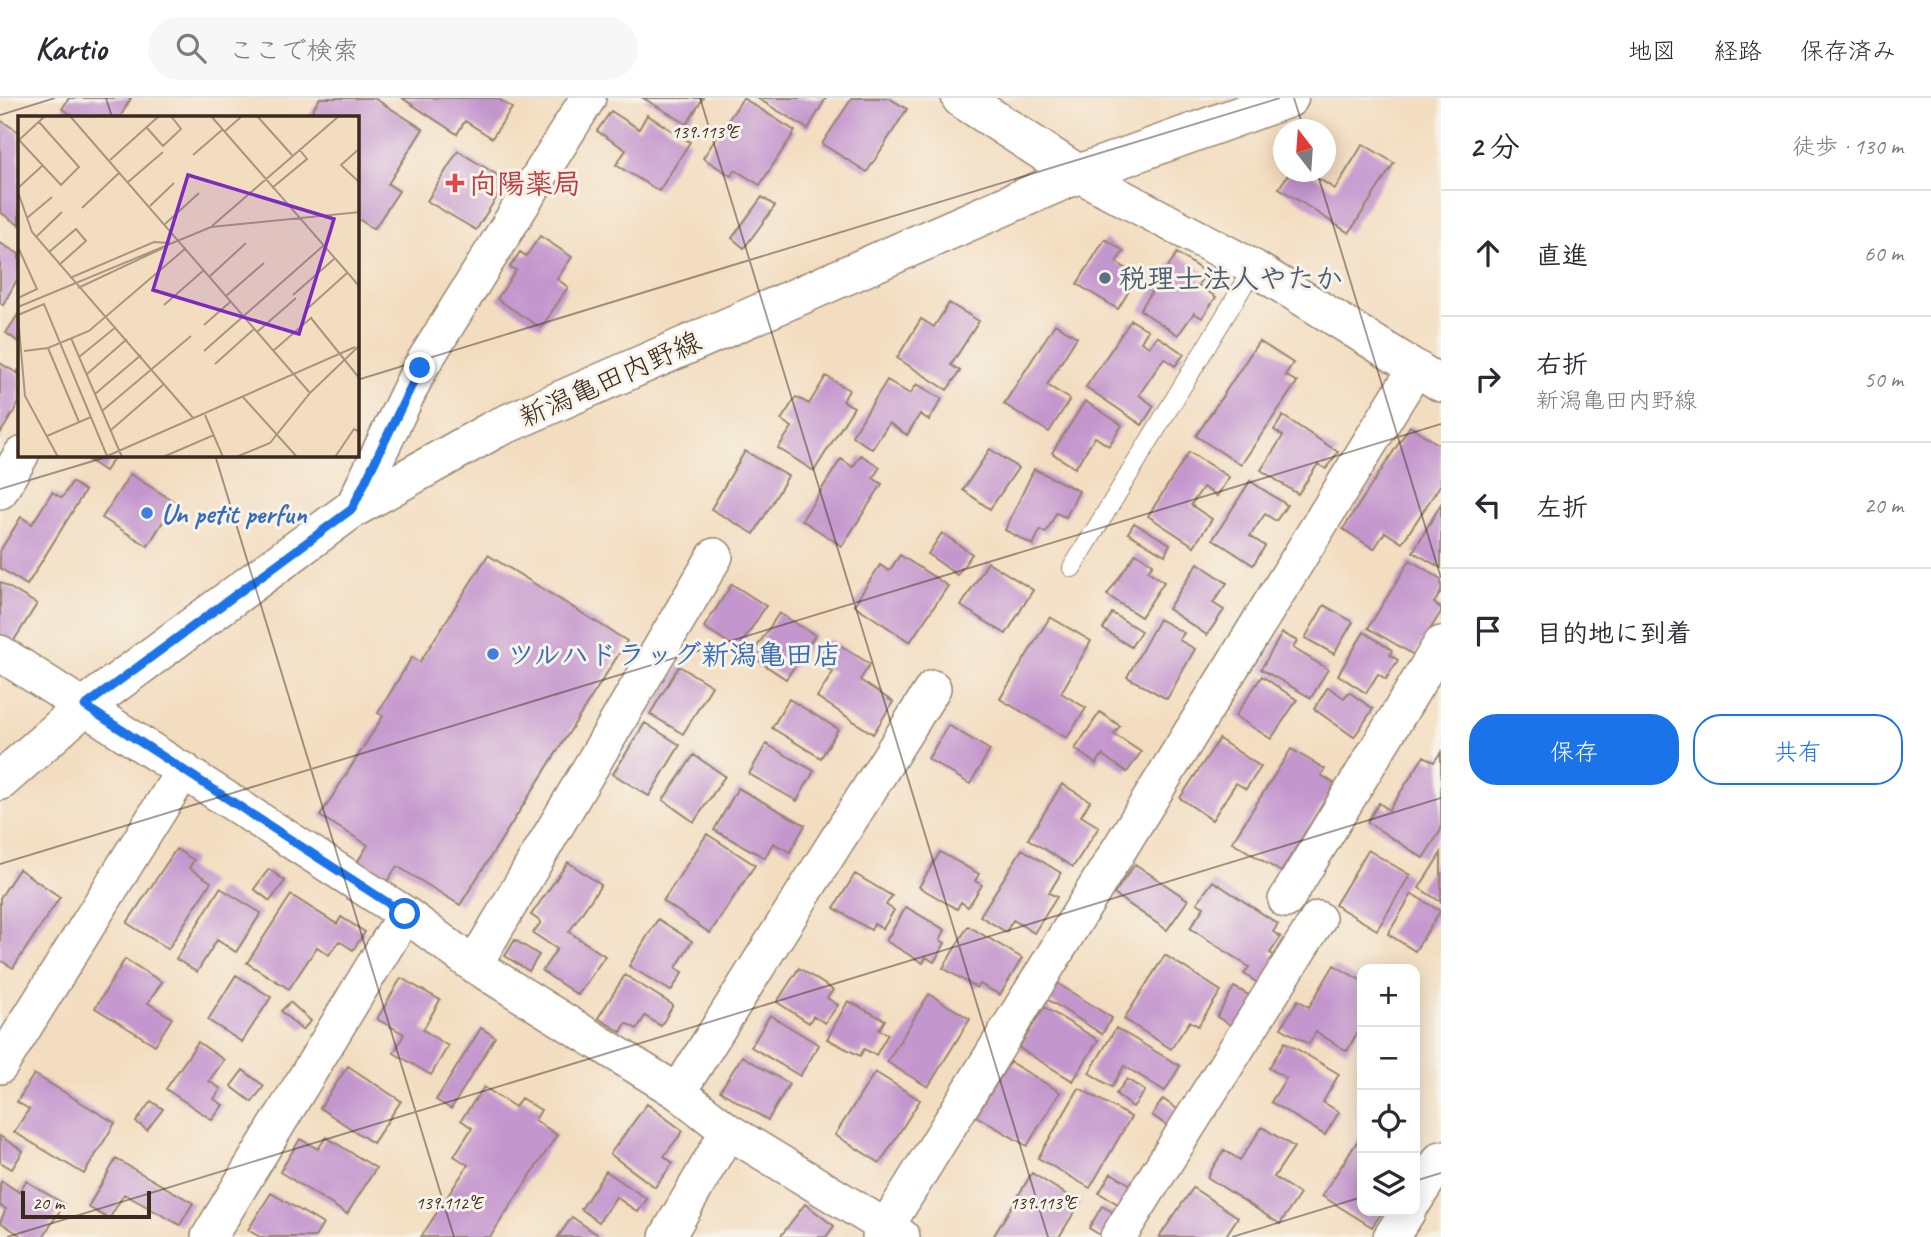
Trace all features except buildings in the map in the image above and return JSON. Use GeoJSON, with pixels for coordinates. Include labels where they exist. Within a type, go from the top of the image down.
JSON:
{"type":"FeatureCollection","features":[{"type":"Feature","properties":{"kind":"main road"},"geometry":{"type":"LineString","coordinates":[[961,98],[1077,174]]}},
{"type":"Feature","properties":{"kind":"main road","name":"新潟亀田内野線"},"geometry":{"type":"LineString","coordinates":[[8,769],[85,706],[352,509],[495,429],[1077,174],[1247,106],[1289,98]]}},
{"type":"Feature","properties":{"kind":"street"},"geometry":{"type":"LineString","coordinates":[[352,509],[420,368],[588,98]]}},
{"type":"Feature","properties":{"kind":"street"},"geometry":{"type":"LineString","coordinates":[[0,653],[405,914],[474,965],[678,1092],[728,1131],[889,1234],[1428,376],[1254,268],[1077,174]]}},
{"type":"Feature","properties":{"kind":"street"},"geometry":{"type":"LineString","coordinates":[[0,491],[20,457]]}},
{"type":"Feature","properties":{"kind":"street"},"geometry":{"type":"LineString","coordinates":[[474,965],[715,556]]}},
{"type":"Feature","properties":{"kind":"street"},"geometry":{"type":"LineString","coordinates":[[1286,900],[1441,644]]}},
{"type":"Feature","properties":{"kind":"street"},"geometry":{"type":"LineString","coordinates":[[678,1092],[933,688]]}},
{"type":"Feature","properties":{"kind":"street"},"geometry":{"type":"LineString","coordinates":[[0,797],[8,769]]}},
{"type":"Feature","properties":{"kind":"street"},"geometry":{"type":"LineString","coordinates":[[0,1066],[184,770]]}},
{"type":"Feature","properties":{"kind":"street"},"geometry":{"type":"LineString","coordinates":[[209,1237],[405,914]]}},
{"type":"Feature","properties":{"kind":"street"},"geometry":{"type":"LineString","coordinates":[[1118,1237],[1318,919]]}},
{"type":"Feature","properties":{"kind":"street"},"geometry":{"type":"LineString","coordinates":[[667,1237],[728,1131]]}},
{"type":"Feature","properties":{"kind":"street"},"geometry":{"type":"LineString","coordinates":[[1420,1192],[1441,1159]]}},
{"type":"Feature","properties":{"kind":"street"},"geometry":{"type":"LineString","coordinates":[[1391,1237],[1405,1216]]}},
{"type":"Feature","properties":{"kind":"lane"},"geometry":{"type":"LineString","coordinates":[[1072,568],[1254,268]]}},
{"type":"Feature","properties":{"kind":"place","name":"向陽薬局"},"geometry":{"type":"Point","coordinates":[455,183]}},
{"type":"Feature","properties":{"kind":"place","name":"税理士法人やたか"},"geometry":{"type":"Point","coordinates":[1105,278]}},
{"type":"Feature","properties":{"kind":"place","name":"Un petit perfun"},"geometry":{"type":"Point","coordinates":[147,513]}},
{"type":"Feature","properties":{"kind":"place","name":"ツルハドラッグ新潟亀田店"},"geometry":{"type":"Point","coordinates":[493,654]}},
{"type":"Feature","properties":{"kind":"route"},"geometry":{"type":"LineString","coordinates":[[405,914],[85,706],[352,509],[420,368]]}}]}
